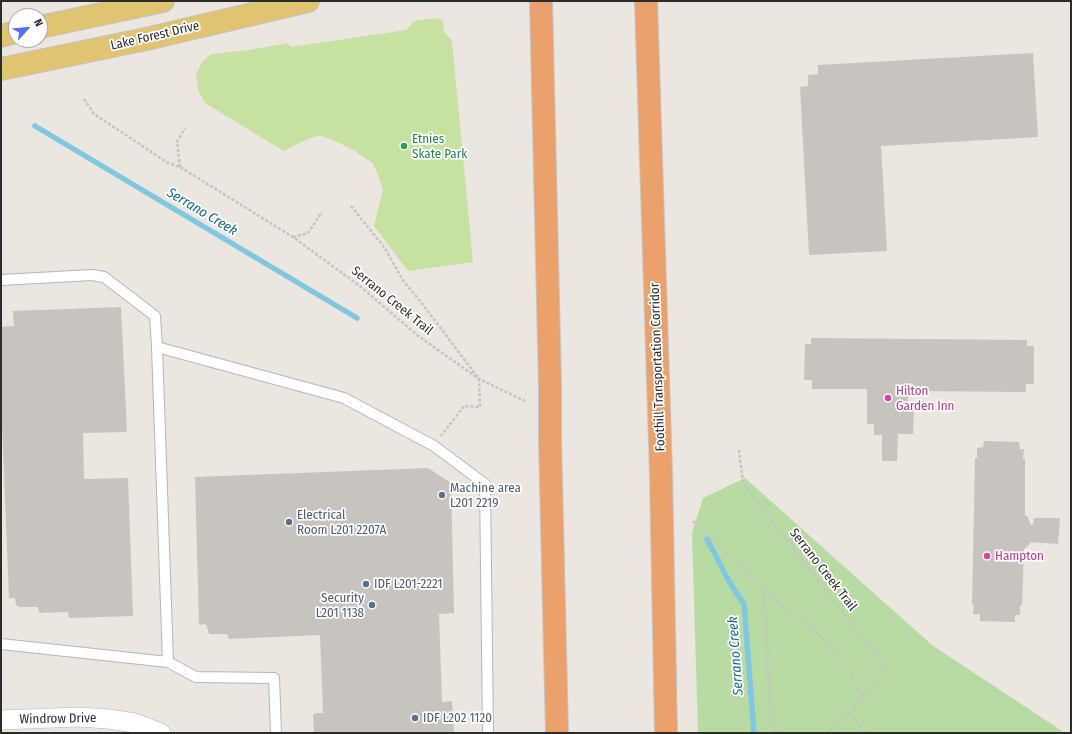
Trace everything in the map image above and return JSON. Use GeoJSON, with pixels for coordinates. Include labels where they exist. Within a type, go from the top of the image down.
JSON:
{"type":"FeatureCollection","features":[{"type":"Feature","properties":{"kind":"highway"},"geometry":{"type":"LineString","coordinates":[[541,1],[557,733]]}},
{"type":"Feature","properties":{"kind":"highway","name":"Foothill Transportation Corridor"},"geometry":{"type":"LineString","coordinates":[[646,1],[661,473],[666,733]]}},
{"type":"Feature","properties":{"kind":"main road"},"geometry":{"type":"LineString","coordinates":[[48,25],[110,7],[163,1]]}},
{"type":"Feature","properties":{"kind":"main road","name":"Lake Forest Drive"},"geometry":{"type":"LineString","coordinates":[[1,69],[146,39],[308,1]]}},
{"type":"Feature","properties":{"kind":"street","name":"Windrow Drive"},"geometry":{"type":"LineString","coordinates":[[1,720],[79,716],[135,723],[161,733]]}},
{"type":"Feature","properties":{"kind":"lane"},"geometry":{"type":"LineString","coordinates":[[1,280],[92,275],[104,277],[155,316],[168,662]]}},
{"type":"Feature","properties":{"kind":"lane"},"geometry":{"type":"LineString","coordinates":[[157,347],[344,398],[434,446],[486,484],[488,733]]}},
{"type":"Feature","properties":{"kind":"lane"},"geometry":{"type":"LineString","coordinates":[[1,644],[168,662],[196,677],[274,678],[276,733]]}},
{"type":"Feature","properties":{"kind":"path","name":"Serrano Creek Trail"},"geometry":{"type":"LineString","coordinates":[[84,99],[94,114],[168,163],[180,167],[292,237],[360,287],[417,335],[479,379],[525,401]]}},
{"type":"Feature","properties":{"kind":"path"},"geometry":{"type":"LineString","coordinates":[[180,167],[177,142],[185,128]]}},
{"type":"Feature","properties":{"kind":"path","name":"Serrano Creek Trail"},"geometry":{"type":"LineString","coordinates":[[351,206],[384,247],[404,282],[421,302],[479,379]]}},
{"type":"Feature","properties":{"kind":"path"},"geometry":{"type":"LineString","coordinates":[[292,237],[308,233],[322,212]]}},
{"type":"Feature","properties":{"kind":"path"},"geometry":{"type":"LineString","coordinates":[[434,446],[464,406],[480,407],[479,379]]}},
{"type":"Feature","properties":{"kind":"path","name":"Serrano Creek Trail"},"geometry":{"type":"LineString","coordinates":[[739,450],[743,483],[882,662],[883,673],[862,696],[851,713],[826,733]]}},
{"type":"Feature","properties":{"kind":"path"},"geometry":{"type":"LineString","coordinates":[[693,521],[764,591],[816,632],[847,667],[862,696]]}},
{"type":"Feature","properties":{"kind":"path"},"geometry":{"type":"LineString","coordinates":[[764,591],[771,717],[776,733]]}},
{"type":"Feature","properties":{"kind":"path"},"geometry":{"type":"LineString","coordinates":[[851,713],[864,733]]}},
{"type":"Feature","properties":{"kind":"green space","name":"Etnies Skate Park"},"geometry":{"type":"Polygon","coordinates":[[[437,18],[443,20],[444,32],[452,41],[473,262],[408,271],[374,226],[383,189],[373,163],[353,150],[319,135],[284,151],[205,103],[199,92],[196,76],[202,62],[211,54],[249,50],[288,43],[291,47],[406,30],[414,21],[437,18]]]}},
{"type":"Feature","properties":{"kind":"green space"},"geometry":{"type":"Polygon","coordinates":[[[745,478],[932,645],[1065,733],[698,733],[692,533],[703,498],[745,478]]]}},
{"type":"Feature","properties":{"kind":"building"},"geometry":{"type":"Polygon","coordinates":[[[1033,53],[1038,137],[881,146],[887,251],[809,255],[800,87],[808,86],[808,75],[818,74],[818,65],[1033,53]]]}},
{"type":"Feature","properties":{"kind":"building"},"geometry":{"type":"Polygon","coordinates":[[[121,307],[127,432],[83,433],[84,479],[128,478],[133,616],[69,618],[68,612],[39,613],[38,607],[19,607],[16,605],[15,598],[9,598],[1,400],[1,327],[14,326],[13,311],[121,307]]]}},
{"type":"Feature","properties":{"kind":"building","name":"Hilton Garden Inn"},"geometry":{"type":"Polygon","coordinates":[[[811,338],[1027,340],[1027,346],[1034,346],[1034,384],[1026,384],[1026,392],[908,391],[908,405],[914,405],[913,434],[898,434],[897,461],[882,461],[882,435],[874,435],[874,424],[867,424],[867,389],[812,389],[812,380],[804,380],[805,344],[811,344],[811,338]]]}},
{"type":"Feature","properties":{"kind":"building"},"geometry":{"type":"Polygon","coordinates":[[[984,441],[1019,442],[1020,449],[1024,449],[1025,516],[1027,516],[1031,525],[1033,525],[1034,518],[1060,518],[1058,544],[1031,542],[1024,549],[1022,605],[1020,606],[1020,615],[1015,615],[1015,622],[980,621],[980,614],[973,614],[975,458],[977,458],[977,448],[983,447],[984,441]]]}},
{"type":"Feature","properties":{"kind":"building"},"geometry":{"type":"Polygon","coordinates":[[[428,468],[451,483],[454,613],[439,614],[442,702],[452,701],[454,733],[314,733],[313,715],[316,713],[323,713],[320,635],[229,639],[227,634],[209,634],[206,624],[199,625],[195,477],[428,468]]]}},
{"type":"Feature","properties":{"kind":"waterway","name":"Serrano Creek"},"geometry":{"type":"LineString","coordinates":[[35,126],[357,318]]}},
{"type":"Feature","properties":{"kind":"waterway","name":"Serrano Creek"},"geometry":{"type":"LineString","coordinates":[[707,539],[731,585],[744,604],[754,733]]}},
{"type":"Feature","properties":{"kind":"place","name":"Etnies Skate Park"},"geometry":{"type":"Point","coordinates":[404,146]}},
{"type":"Feature","properties":{"kind":"place","name":"Hilton Garden Inn"},"geometry":{"type":"Point","coordinates":[888,398]}},
{"type":"Feature","properties":{"kind":"place","name":"Machine area L201 2219"},"geometry":{"type":"Point","coordinates":[442,495]}},
{"type":"Feature","properties":{"kind":"place","name":"Electrical Room L201 2207A"},"geometry":{"type":"Point","coordinates":[289,522]}},
{"type":"Feature","properties":{"kind":"place","name":"Hampton"},"geometry":{"type":"Point","coordinates":[987,556]}},
{"type":"Feature","properties":{"kind":"place","name":"IDF L201-2221"},"geometry":{"type":"Point","coordinates":[366,584]}},
{"type":"Feature","properties":{"kind":"place","name":"Security L201 1138"},"geometry":{"type":"Point","coordinates":[372,605]}},
{"type":"Feature","properties":{"kind":"place","name":"IDF L202 1120"},"geometry":{"type":"Point","coordinates":[415,718]}}]}
